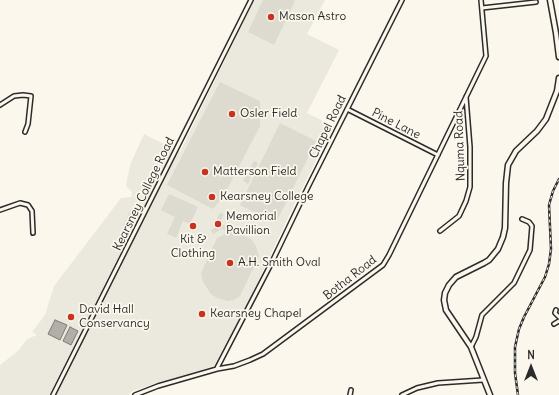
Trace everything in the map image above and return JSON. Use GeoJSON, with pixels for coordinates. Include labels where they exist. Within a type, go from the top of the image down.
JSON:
{"type":"FeatureCollection","features":[{"type":"Feature","properties":{"kind":"main road"},"geometry":{"type":"LineString","coordinates":[[550,0],[559,57]]}},
{"type":"Feature","properties":{"kind":"main road"},"geometry":{"type":"LineString","coordinates":[[490,395],[471,348],[446,310],[444,300],[446,290],[456,277],[484,264],[498,249],[505,228],[508,165],[516,151],[537,131],[546,119],[557,91],[559,78]]}},
{"type":"Feature","properties":{"kind":"street","name":"Kearsney College Road"},"geometry":{"type":"LineString","coordinates":[[53,395],[251,0]]}},
{"type":"Feature","properties":{"kind":"street","name":"Chapel Road"},"geometry":{"type":"LineString","coordinates":[[217,369],[271,264],[402,0]]}},
{"type":"Feature","properties":{"kind":"street","name":"Botha Road"},"geometry":{"type":"LineString","coordinates":[[135,395],[152,388],[217,369],[234,366],[263,354],[383,265],[486,56],[482,0]]}},
{"type":"Feature","properties":{"kind":"street"},"geometry":{"type":"LineString","coordinates":[[482,8],[536,2]]}},
{"type":"Feature","properties":{"kind":"street"},"geometry":{"type":"LineString","coordinates":[[0,105],[14,96],[31,96],[28,124],[25,132]]}},
{"type":"Feature","properties":{"kind":"street","name":"Nquma Road"},"geometry":{"type":"LineString","coordinates":[[440,231],[459,216],[470,187],[470,147],[466,97]]}},
{"type":"Feature","properties":{"kind":"street","name":"Pine Lane"},"geometry":{"type":"LineString","coordinates":[[347,109],[438,155]]}},
{"type":"Feature","properties":{"kind":"street"},"geometry":{"type":"LineString","coordinates":[[0,210],[20,203],[26,204],[31,210],[34,233]]}},
{"type":"Feature","properties":{"kind":"street"},"geometry":{"type":"LineString","coordinates":[[471,348],[476,337],[482,315],[514,284],[530,250],[532,226],[529,222],[522,218]]}},
{"type":"Feature","properties":{"kind":"street"},"geometry":{"type":"LineString","coordinates":[[556,310],[555,313],[559,317]]}},
{"type":"Feature","properties":{"kind":"street"},"geometry":{"type":"LineString","coordinates":[[554,324],[559,321]]}},
{"type":"Feature","properties":{"kind":"street"},"geometry":{"type":"LineString","coordinates":[[402,395],[417,388],[438,383],[483,380]]}},
{"type":"Feature","properties":{"kind":"street"},"geometry":{"type":"LineString","coordinates":[[350,395],[351,390]]}},
{"type":"Feature","properties":{"kind":"shaded area","name":"Kearsney College"},"geometry":{"type":"Polygon","coordinates":[[[254,0],[325,0],[307,34],[339,50],[307,113],[333,126],[251,296],[214,366],[132,391],[129,395],[0,395],[0,365],[19,350],[27,339],[37,335],[32,332],[45,315],[54,286],[121,198],[131,197],[132,192],[126,186],[130,165],[144,134],[180,152],[254,0]]]}},
{"type":"Feature","properties":{"kind":"shaded area","name":"Mason Astro"},"geometry":{"type":"Polygon","coordinates":[[[263,0],[295,1],[274,45],[248,32],[263,0]]]}},
{"type":"Feature","properties":{"kind":"shaded area"},"geometry":{"type":"Polygon","coordinates":[[[220,82],[260,101],[260,126],[223,197],[213,209],[167,185],[220,82]]]}},
{"type":"Feature","properties":{"kind":"shaded area"},"geometry":{"type":"Polygon","coordinates":[[[280,123],[316,141],[276,223],[240,205],[280,123]]]}},
{"type":"Feature","properties":{"kind":"shaded area"},"geometry":{"type":"Polygon","coordinates":[[[254,161],[258,163],[248,184],[243,181],[254,161]]]}},
{"type":"Feature","properties":{"kind":"shaded area"},"geometry":{"type":"Polygon","coordinates":[[[169,194],[198,207],[190,224],[183,221],[176,238],[167,234],[175,217],[161,210],[169,194]]]}},
{"type":"Feature","properties":{"kind":"shaded area"},"geometry":{"type":"Polygon","coordinates":[[[131,209],[140,213],[131,230],[123,226],[131,209]]]}},
{"type":"Feature","properties":{"kind":"shaded area","name":"Memorial Pavillion"},"geometry":{"type":"Polygon","coordinates":[[[220,213],[224,214],[220,223],[227,226],[225,231],[222,229],[213,234],[211,230],[218,226],[214,224],[220,213]]]}},
{"type":"Feature","properties":{"kind":"shaded area","name":"A.H. Smith Oval"},"geometry":{"type":"Polygon","coordinates":[[[229,232],[237,232],[251,239],[256,246],[259,256],[240,296],[234,300],[228,301],[217,298],[211,294],[203,282],[201,274],[217,238],[229,232]]]}},
{"type":"Feature","properties":{"kind":"shaded area"},"geometry":{"type":"Polygon","coordinates":[[[55,320],[67,325],[60,340],[48,334],[55,320]]]}},
{"type":"Feature","properties":{"kind":"shaded area"},"geometry":{"type":"Polygon","coordinates":[[[70,327],[78,331],[71,345],[63,341],[70,327]]]}},
{"type":"Feature","properties":{"kind":"railway"},"geometry":{"type":"LineString","coordinates":[[518,395],[515,373],[515,347],[519,329],[545,277],[549,264],[551,249],[549,205],[553,191],[559,179]]}},
{"type":"Feature","properties":{"kind":"place","name":"Mason Astro"},"geometry":{"type":"Point","coordinates":[271,17]}},
{"type":"Feature","properties":{"kind":"place","name":"Osler Field"},"geometry":{"type":"Point","coordinates":[232,114]}},
{"type":"Feature","properties":{"kind":"place","name":"Matterson Field"},"geometry":{"type":"Point","coordinates":[205,172]}},
{"type":"Feature","properties":{"kind":"place","name":"Kearsney College"},"geometry":{"type":"Point","coordinates":[212,197]}},
{"type":"Feature","properties":{"kind":"place","name":"Memorial Pavillion"},"geometry":{"type":"Point","coordinates":[218,224]}},
{"type":"Feature","properties":{"kind":"place","name":"Kit & Clothing"},"geometry":{"type":"Point","coordinates":[193,226]}},
{"type":"Feature","properties":{"kind":"place","name":"A.H. Smith Oval"},"geometry":{"type":"Point","coordinates":[230,263]}},
{"type":"Feature","properties":{"kind":"place","name":"Kearsney Chapel"},"geometry":{"type":"Point","coordinates":[202,314]}},
{"type":"Feature","properties":{"kind":"place","name":"David Hall Conservancy"},"geometry":{"type":"Point","coordinates":[71,317]}}]}
